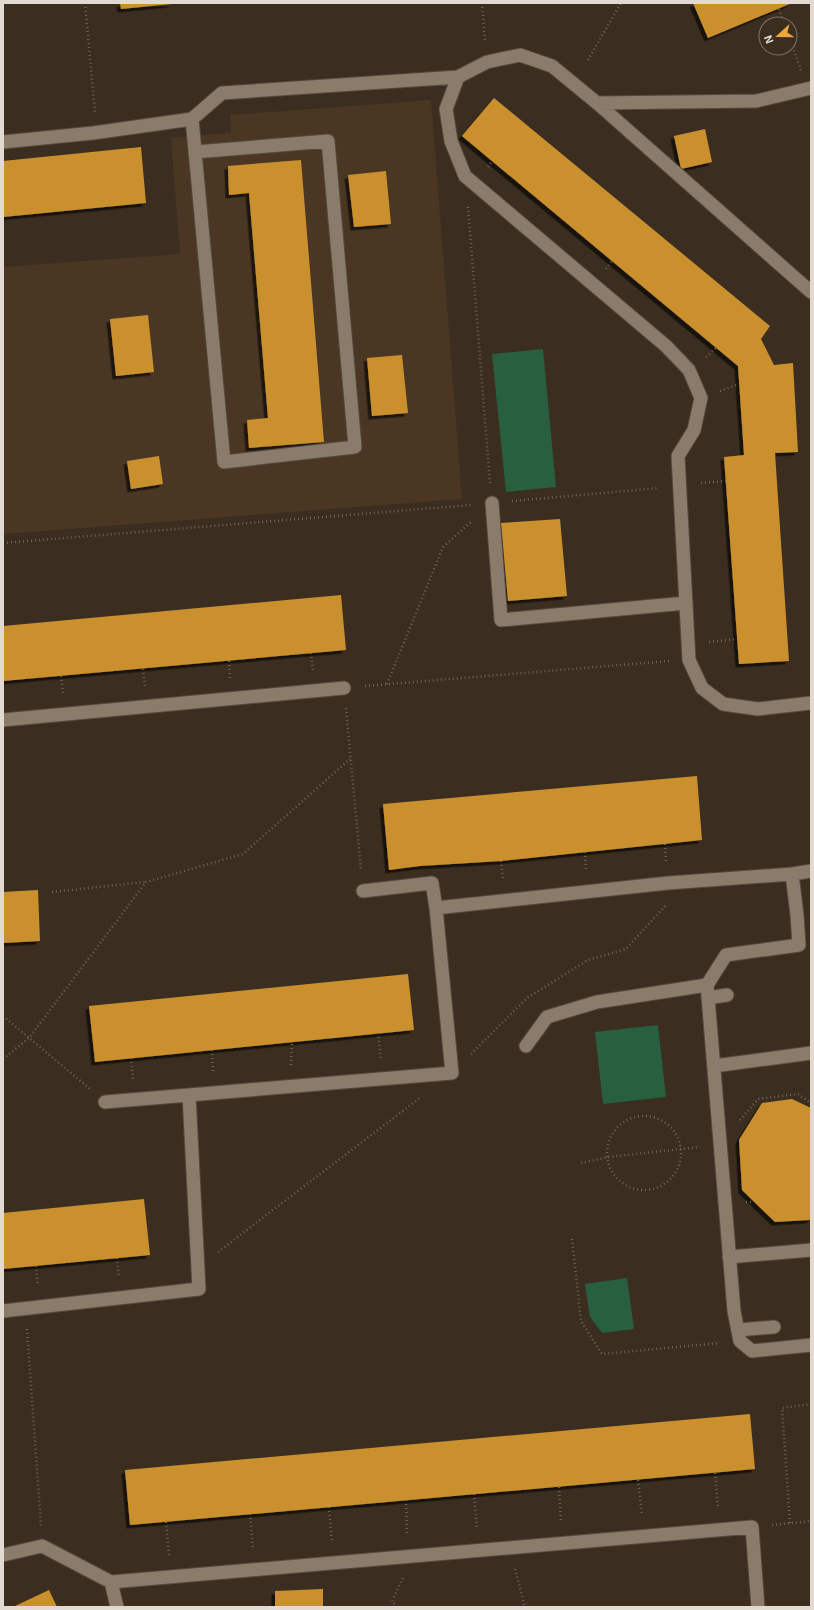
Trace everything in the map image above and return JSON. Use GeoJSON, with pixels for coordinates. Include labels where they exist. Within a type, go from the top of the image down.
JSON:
{"type":"FeatureCollection","features":[{"type":"Feature","properties":{"kind":"lane"},"geometry":{"type":"LineString","coordinates":[[3,142],[96,132],[192,119],[222,93],[458,77],[487,62],[520,55],[552,66],[811,292]]}},
{"type":"Feature","properties":{"kind":"lane"},"geometry":{"type":"LineString","coordinates":[[458,77],[446,109],[451,141],[465,176],[666,346],[689,370],[700,398],[694,430],[678,456],[689,660],[702,688],[723,704],[758,710],[811,703]]}},
{"type":"Feature","properties":{"kind":"lane"},"geometry":{"type":"LineString","coordinates":[[597,104],[756,101],[810,89]]}},
{"type":"Feature","properties":{"kind":"lane"},"geometry":{"type":"LineString","coordinates":[[192,119],[195,152],[224,462],[355,447],[328,142],[195,152]]}},
{"type":"Feature","properties":{"kind":"lane"},"geometry":{"type":"LineString","coordinates":[[492,503],[501,620],[686,603]]}},
{"type":"Feature","properties":{"kind":"lane"},"geometry":{"type":"LineString","coordinates":[[3,720],[344,688]]}},
{"type":"Feature","properties":{"kind":"lane"},"geometry":{"type":"LineString","coordinates":[[436,908],[688,882],[811,872]]}},
{"type":"Feature","properties":{"kind":"lane"},"geometry":{"type":"LineString","coordinates":[[792,874],[799,945],[726,955],[707,992],[734,1311],[739,1336],[752,1351],[811,1345]]}},
{"type":"Feature","properties":{"kind":"lane"},"geometry":{"type":"LineString","coordinates":[[105,1102],[452,1073],[436,908],[432,883],[363,891]]}},
{"type":"Feature","properties":{"kind":"lane"},"geometry":{"type":"LineString","coordinates":[[526,1046],[547,1017],[597,1002],[707,992],[727,995]]}},
{"type":"Feature","properties":{"kind":"lane"},"geometry":{"type":"LineString","coordinates":[[714,1066],[811,1053]]}},
{"type":"Feature","properties":{"kind":"lane"},"geometry":{"type":"LineString","coordinates":[[3,1311],[199,1289],[188,1095]]}},
{"type":"Feature","properties":{"kind":"lane"},"geometry":{"type":"LineString","coordinates":[[729,1257],[811,1250]]}},
{"type":"Feature","properties":{"kind":"lane"},"geometry":{"type":"LineString","coordinates":[[739,1336],[774,1327]]}},
{"type":"Feature","properties":{"kind":"lane"},"geometry":{"type":"LineString","coordinates":[[3,1555],[42,1546],[111,1582],[752,1527],[758,1607]]}},
{"type":"Feature","properties":{"kind":"lane"},"geometry":{"type":"LineString","coordinates":[[111,1582],[117,1607]]}},
{"type":"Feature","properties":{"kind":"path"},"geometry":{"type":"LineString","coordinates":[[85,3],[96,132]]}},
{"type":"Feature","properties":{"kind":"path"},"geometry":{"type":"LineString","coordinates":[[482,3],[487,62]]}},
{"type":"Feature","properties":{"kind":"path"},"geometry":{"type":"LineString","coordinates":[[588,60],[621,3]]}},
{"type":"Feature","properties":{"kind":"path"},"geometry":{"type":"LineString","coordinates":[[779,9],[781,16]]}},
{"type":"Feature","properties":{"kind":"path"},"geometry":{"type":"LineString","coordinates":[[797,56],[810,89]]}},
{"type":"Feature","properties":{"kind":"path"},"geometry":{"type":"LineString","coordinates":[[3,543],[492,503],[465,176]]}},
{"type":"Feature","properties":{"kind":"path"},"geometry":{"type":"LineString","coordinates":[[680,484],[726,481]]}},
{"type":"Feature","properties":{"kind":"path"},"geometry":{"type":"LineString","coordinates":[[688,645],[737,639]]}},
{"type":"Feature","properties":{"kind":"path"},"geometry":{"type":"LineString","coordinates":[[363,891],[344,688],[689,660]]}},
{"type":"Feature","properties":{"kind":"path"},"geometry":{"type":"LineString","coordinates":[[52,892],[146,882],[242,854],[351,759]]}},
{"type":"Feature","properties":{"kind":"path"},"geometry":{"type":"LineString","coordinates":[[3,1060],[30,1038],[146,882]]}},
{"type":"Feature","properties":{"kind":"path"},"geometry":{"type":"LineString","coordinates":[[198,1267],[452,1073],[527,998],[588,960],[626,949],[688,882]]}},
{"type":"Feature","properties":{"kind":"path"},"geometry":{"type":"LineString","coordinates":[[3,1016],[105,1102]]}},
{"type":"Feature","properties":{"kind":"path"},"geometry":{"type":"LineString","coordinates":[[738,1123],[758,1099],[798,1094],[811,1103]]}},
{"type":"Feature","properties":{"kind":"path"},"geometry":{"type":"LineString","coordinates":[[646,1115],[659,1118],[669,1124],[677,1134],[681,1149],[681,1158],[678,1170],[670,1180],[660,1187],[648,1190],[635,1189],[624,1184],[615,1176],[607,1153],[609,1141],[614,1131],[623,1122],[634,1117],[646,1115]]}},
{"type":"Feature","properties":{"kind":"path"},"geometry":{"type":"LineString","coordinates":[[581,1163],[608,1158],[720,1145]]}},
{"type":"Feature","properties":{"kind":"path"},"geometry":{"type":"LineString","coordinates":[[572,1239],[581,1321],[602,1354],[739,1336]]}},
{"type":"Feature","properties":{"kind":"path"},"geometry":{"type":"LineString","coordinates":[[25,1308],[42,1546]]}},
{"type":"Feature","properties":{"kind":"path"},"geometry":{"type":"LineString","coordinates":[[790,1523],[782,1408],[811,1404]]}},
{"type":"Feature","properties":{"kind":"path"},"geometry":{"type":"LineString","coordinates":[[715,1473],[720,1530]]}},
{"type":"Feature","properties":{"kind":"path"},"geometry":{"type":"LineString","coordinates":[[638,1480],[644,1536]]}},
{"type":"Feature","properties":{"kind":"path"},"geometry":{"type":"LineString","coordinates":[[559,1487],[563,1543]]}},
{"type":"Feature","properties":{"kind":"path"},"geometry":{"type":"LineString","coordinates":[[474,1494],[478,1551]]}},
{"type":"Feature","properties":{"kind":"path"},"geometry":{"type":"LineString","coordinates":[[397,1607],[392,1600],[411,1556],[406,1500]]}},
{"type":"Feature","properties":{"kind":"path"},"geometry":{"type":"LineString","coordinates":[[329,1507],[334,1563]]}},
{"type":"Feature","properties":{"kind":"path"},"geometry":{"type":"LineString","coordinates":[[250,1514],[255,1570]]}},
{"type":"Feature","properties":{"kind":"path"},"geometry":{"type":"LineString","coordinates":[[752,1527],[811,1521]]}},
{"type":"Feature","properties":{"kind":"path"},"geometry":{"type":"LineString","coordinates":[[166,1522],[171,1577]]}},
{"type":"Feature","properties":{"kind":"path"},"geometry":{"type":"LineString","coordinates":[[510,1548],[525,1607]]}},
{"type":"Feature","properties":{"kind":"shaded area"},"geometry":{"type":"Polygon","coordinates":[[[431,100],[462,499],[3,534],[3,267],[180,254],[171,138],[231,133],[230,115],[431,100]]]}},
{"type":"Feature","properties":{"kind":"green space"},"geometry":{"type":"Polygon","coordinates":[[[543,349],[556,487],[506,492],[492,354],[543,349]]]}},
{"type":"Feature","properties":{"kind":"green space"},"geometry":{"type":"Polygon","coordinates":[[[658,1025],[666,1097],[603,1104],[595,1032],[658,1025]]]}},
{"type":"Feature","properties":{"kind":"green space"},"geometry":{"type":"Polygon","coordinates":[[[627,1278],[634,1329],[602,1333],[590,1317],[585,1284],[627,1278]]]}},
{"type":"Feature","properties":{"kind":"building"},"geometry":{"type":"Polygon","coordinates":[[[120,3],[172,3],[172,4],[121,9],[120,3]]]}},
{"type":"Feature","properties":{"kind":"building"},"geometry":{"type":"Polygon","coordinates":[[[693,3],[792,3],[758,16],[708,38],[693,3]]]}},
{"type":"Feature","properties":{"kind":"building"},"geometry":{"type":"Polygon","coordinates":[[[494,98],[770,326],[761,339],[774,365],[793,363],[798,452],[775,453],[789,661],[739,664],[724,457],[744,455],[738,366],[462,136],[494,98]]]}},
{"type":"Feature","properties":{"kind":"building"},"geometry":{"type":"Polygon","coordinates":[[[705,129],[712,162],[681,169],[674,136],[705,129]]]}},
{"type":"Feature","properties":{"kind":"building"},"geometry":{"type":"Polygon","coordinates":[[[141,147],[146,203],[3,217],[3,161],[141,147]]]}},
{"type":"Feature","properties":{"kind":"building"},"geometry":{"type":"Polygon","coordinates":[[[301,160],[324,442],[249,448],[247,420],[268,418],[249,193],[229,195],[228,166],[301,160]]]}},
{"type":"Feature","properties":{"kind":"building"},"geometry":{"type":"Polygon","coordinates":[[[386,171],[391,224],[354,227],[348,175],[386,171]]]}},
{"type":"Feature","properties":{"kind":"building"},"geometry":{"type":"Polygon","coordinates":[[[148,315],[154,372],[116,376],[110,319],[148,315]]]}},
{"type":"Feature","properties":{"kind":"building"},"geometry":{"type":"Polygon","coordinates":[[[402,355],[408,413],[372,416],[367,358],[402,355]]]}},
{"type":"Feature","properties":{"kind":"building"},"geometry":{"type":"Polygon","coordinates":[[[159,456],[163,484],[131,489],[127,461],[159,456]]]}},
{"type":"Feature","properties":{"kind":"building"},"geometry":{"type":"Polygon","coordinates":[[[560,519],[567,596],[508,601],[501,523],[560,519]]]}},
{"type":"Feature","properties":{"kind":"building"},"geometry":{"type":"Polygon","coordinates":[[[341,595],[346,650],[3,681],[3,626],[341,595]]]}},
{"type":"Feature","properties":{"kind":"building"},"geometry":{"type":"Polygon","coordinates":[[[697,776],[702,840],[501,861],[420,866],[389,870],[383,804],[697,776]]]}},
{"type":"Feature","properties":{"kind":"building"},"geometry":{"type":"Polygon","coordinates":[[[38,890],[40,941],[3,943],[3,892],[38,890]]]}},
{"type":"Feature","properties":{"kind":"building"},"geometry":{"type":"Polygon","coordinates":[[[408,974],[414,1030],[95,1062],[89,1006],[408,974]]]}},
{"type":"Feature","properties":{"kind":"building"},"geometry":{"type":"Polygon","coordinates":[[[792,1099],[811,1108],[811,1219],[775,1222],[742,1190],[739,1140],[762,1103],[792,1099]]]}},
{"type":"Feature","properties":{"kind":"building"},"geometry":{"type":"Polygon","coordinates":[[[144,1199],[150,1255],[3,1269],[3,1213],[144,1199]]]}},
{"type":"Feature","properties":{"kind":"building"},"geometry":{"type":"Polygon","coordinates":[[[750,1414],[755,1469],[130,1525],[125,1470],[750,1414]]]}},
{"type":"Feature","properties":{"kind":"building"},"geometry":{"type":"Polygon","coordinates":[[[323,1589],[323,1607],[275,1607],[275,1591],[323,1589]]]}},
{"type":"Feature","properties":{"kind":"building"},"geometry":{"type":"Polygon","coordinates":[[[49,1590],[57,1607],[13,1607],[49,1590]]]}}]}
